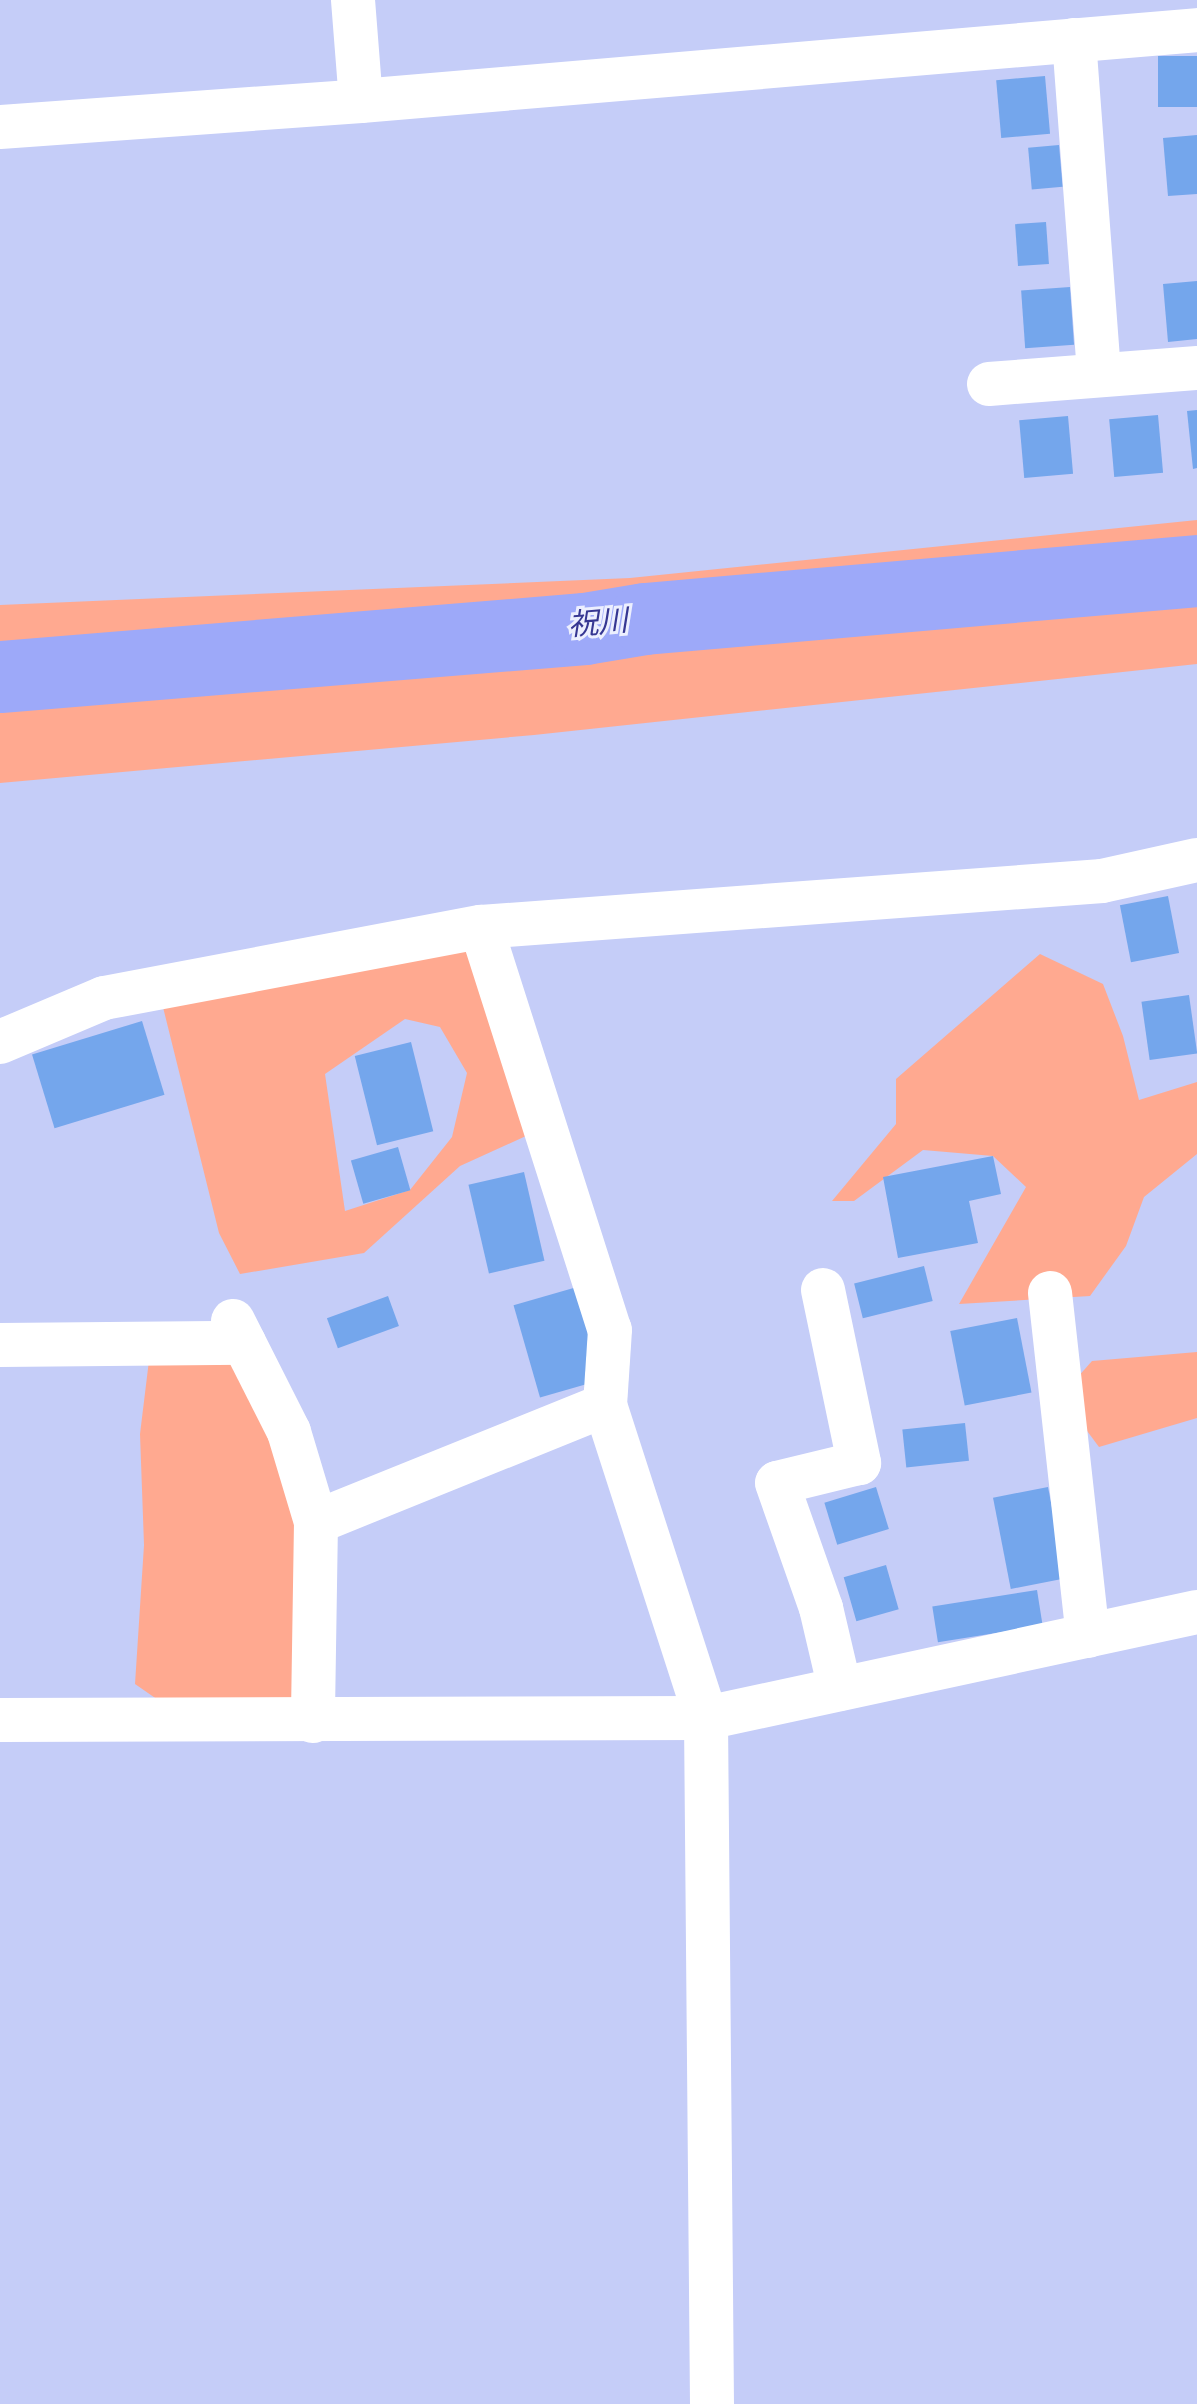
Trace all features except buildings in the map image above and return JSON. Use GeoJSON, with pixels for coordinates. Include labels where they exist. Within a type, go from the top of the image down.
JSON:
{"type":"FeatureCollection","features":[{"type":"Feature","properties":{"kind":"street"},"geometry":{"type":"LineString","coordinates":[[353,0],[361,101]]}},
{"type":"Feature","properties":{"kind":"street"},"geometry":{"type":"LineString","coordinates":[[0,127],[361,101],[1197,30]]}},
{"type":"Feature","properties":{"kind":"street"},"geometry":{"type":"LineString","coordinates":[[1074,40],[1099,375]]}},
{"type":"Feature","properties":{"kind":"street"},"geometry":{"type":"LineString","coordinates":[[989,384],[1197,368]]}},
{"type":"Feature","properties":{"kind":"street"},"geometry":{"type":"LineString","coordinates":[[0,1042],[104,998],[481,927],[1102,881],[1197,860]]}},
{"type":"Feature","properties":{"kind":"street"},"geometry":{"type":"LineString","coordinates":[[481,927],[610,1330],[605,1405],[706,1718],[712,2404]]}},
{"type":"Feature","properties":{"kind":"street"},"geometry":{"type":"LineString","coordinates":[[823,1290],[859,1463],[777,1483],[821,1608],[840,1689]]}},
{"type":"Feature","properties":{"kind":"street"},"geometry":{"type":"LineString","coordinates":[[1050,1293],[1088,1636]]}},
{"type":"Feature","properties":{"kind":"street"},"geometry":{"type":"LineString","coordinates":[[0,1345],[238,1332],[289,1432],[316,1522],[313,1721]]}},
{"type":"Feature","properties":{"kind":"street"},"geometry":{"type":"LineString","coordinates":[[316,1522],[605,1405]]}},
{"type":"Feature","properties":{"kind":"street"},"geometry":{"type":"LineString","coordinates":[[0,1720],[706,1718],[1197,1612]]}},
{"type":"Feature","properties":{"kind":"shaded area"},"geometry":{"type":"Polygon","coordinates":[[[1197,520],[1197,664],[534,735],[0,783],[0,605],[630,578],[1197,520]]]}},
{"type":"Feature","properties":{"kind":"shaded area"},"geometry":{"type":"Polygon","coordinates":[[[481,927],[526,1136],[460,1166],[364,1253],[240,1274],[219,1233],[158,987],[481,927]],[[405,1019],[325,1074],[345,1211],[410,1190],[452,1137],[467,1073],[440,1027],[405,1019]]]}},
{"type":"Feature","properties":{"kind":"shaded area"},"geometry":{"type":"Polygon","coordinates":[[[1040,954],[1103,984],[1123,1036],[1139,1100],[1197,1082],[1197,1154],[1144,1197],[1126,1246],[1090,1296],[959,1304],[1026,1187],[993,1156],[923,1150],[854,1201],[832,1201],[896,1124],[896,1079],[1040,954]]]}},
{"type":"Feature","properties":{"kind":"shaded area"},"geometry":{"type":"Polygon","coordinates":[[[244,1343],[302,1478],[314,1699],[187,1720],[135,1684],[144,1545],[140,1434],[151,1344],[244,1343]]]}},
{"type":"Feature","properties":{"kind":"shaded area"},"geometry":{"type":"Polygon","coordinates":[[[1197,1352],[1197,1418],[1099,1447],[1061,1396],[1092,1361],[1197,1352]]]}},
{"type":"Feature","properties":{"kind":"water"},"geometry":{"type":"Polygon","coordinates":[[[213,637],[176,676],[0,692],[0,654],[213,637]]]}},
{"type":"Feature","properties":{"kind":"waterway","name":"祝川"},"geometry":{"type":"LineString","coordinates":[[0,677],[585,629],[645,619],[1197,571]]}}]}
